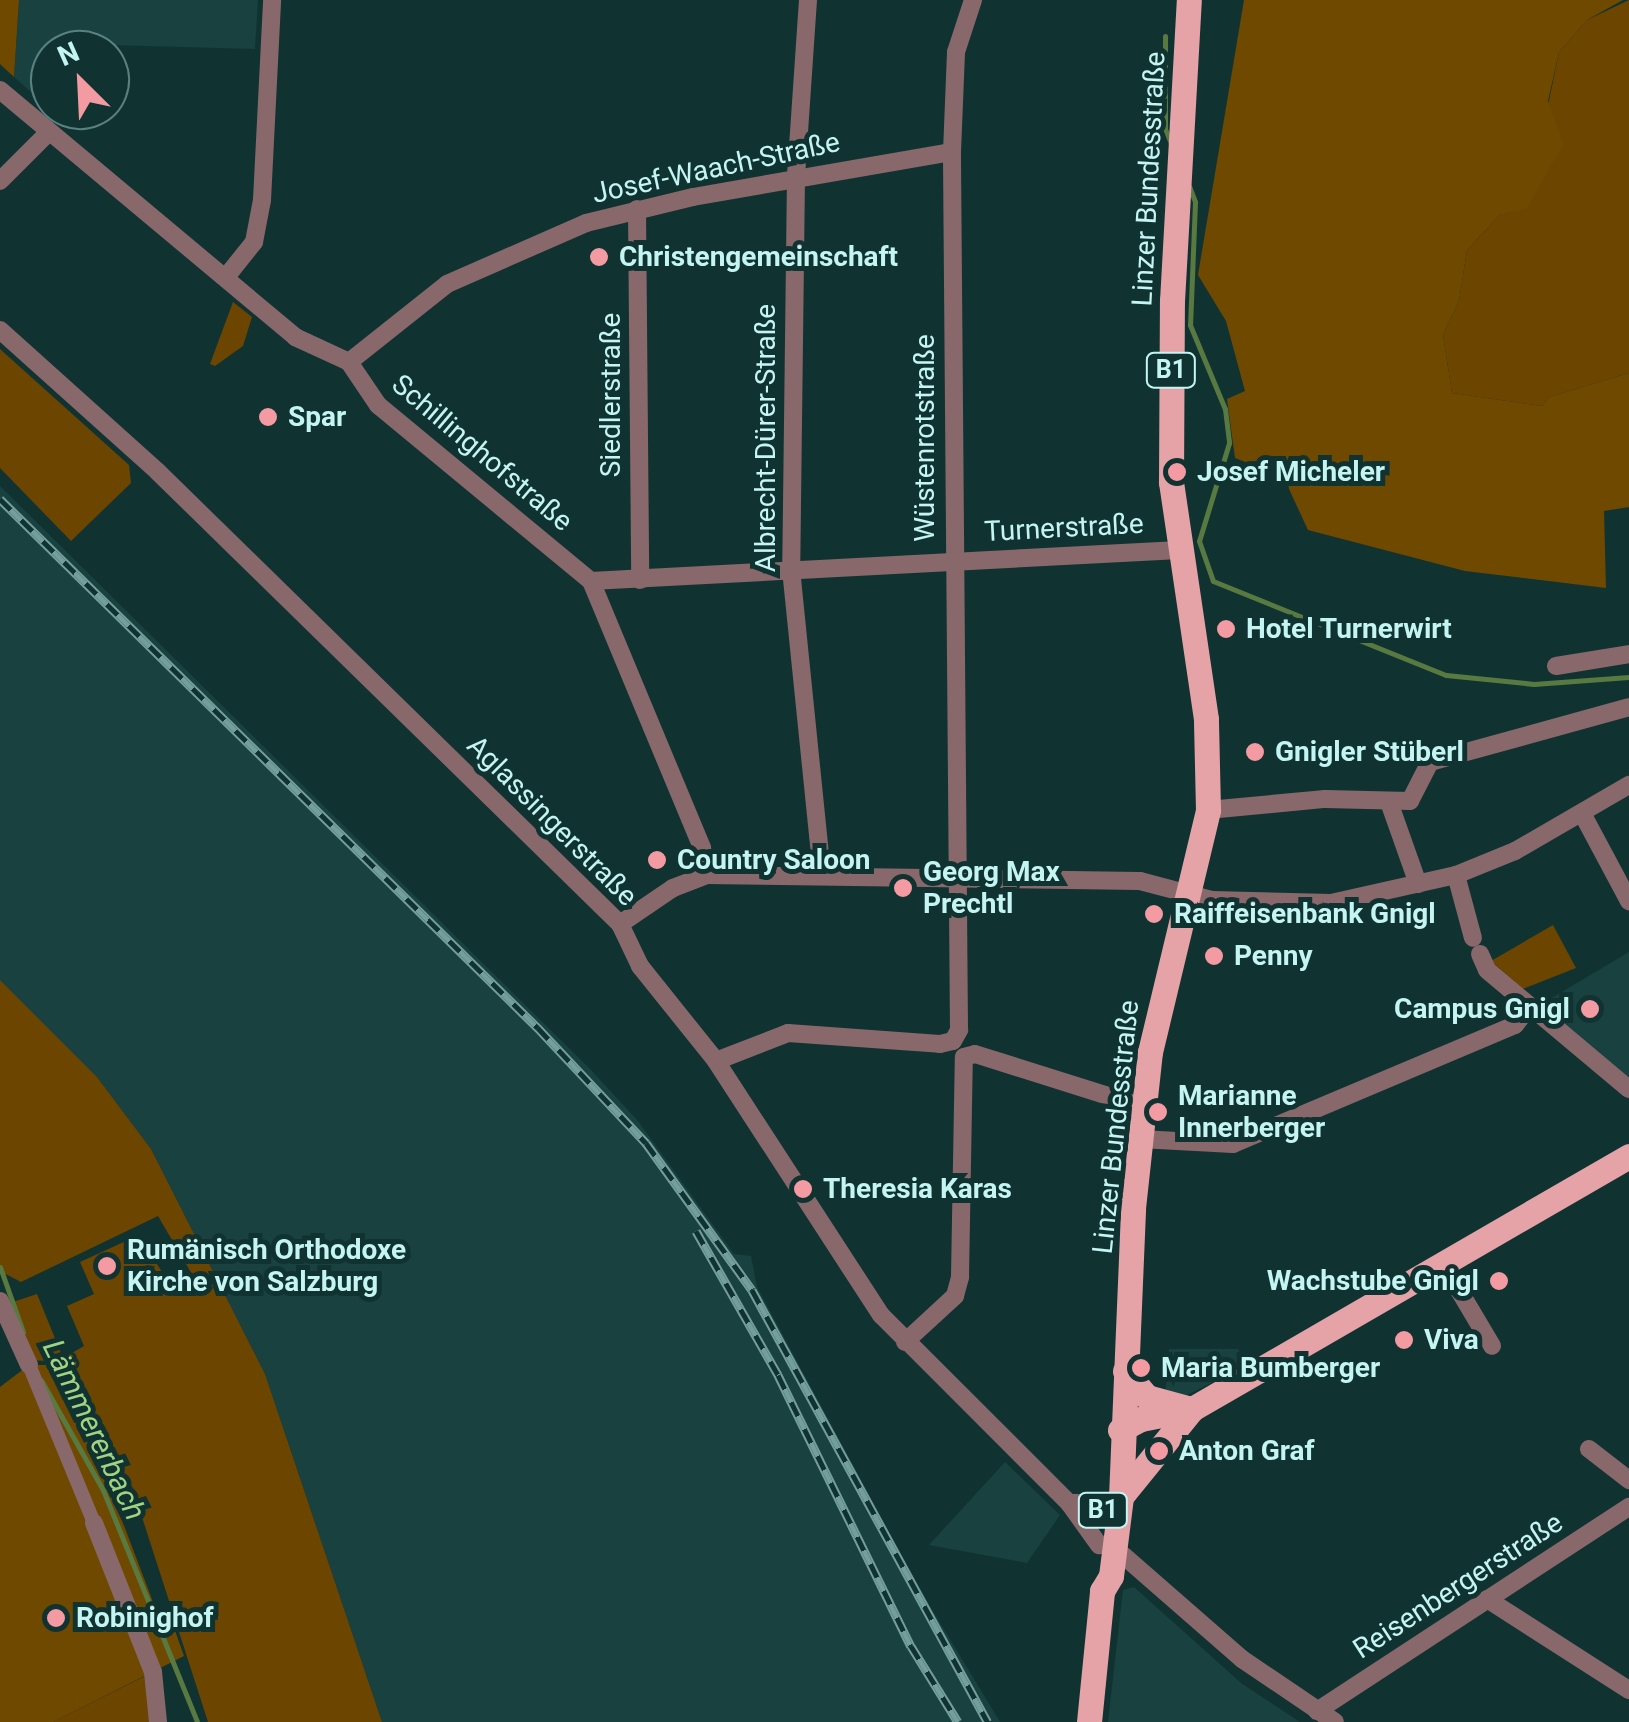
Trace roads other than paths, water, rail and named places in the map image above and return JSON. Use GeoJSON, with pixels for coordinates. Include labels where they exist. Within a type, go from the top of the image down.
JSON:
{"type":"FeatureCollection","features":[{"type":"Feature","properties":{"kind":"main road","name":"Linzer Bundesstraße"},"geometry":{"type":"LineString","coordinates":[[1089,1722],[1113,1500],[1109,1456],[1120,1430],[1143,1107],[1162,985],[1192,895],[1208,810],[1206,719],[1179,550],[1171,374],[1189,0]]}},
{"type":"Feature","properties":{"kind":"main road"},"geometry":{"type":"LineString","coordinates":[[1113,1500],[1192,1409],[1629,1156]]}},
{"type":"Feature","properties":{"kind":"main road"},"geometry":{"type":"LineString","coordinates":[[1125,1371],[1148,1397],[1192,1409]]}},
{"type":"Feature","properties":{"kind":"main road"},"geometry":{"type":"LineString","coordinates":[[1120,1430],[1140,1419],[1192,1409]]}},
{"type":"Feature","properties":{"kind":"main road"},"geometry":{"type":"LineString","coordinates":[[1120,1430],[1156,1447]]}},
{"type":"Feature","properties":{"kind":"street"},"geometry":{"type":"LineString","coordinates":[[226,277],[254,242],[262,200],[272,0]]}},
{"type":"Feature","properties":{"kind":"street","name":"Albrecht-Dürer-Straße"},"geometry":{"type":"LineString","coordinates":[[808,0],[796,177],[792,570],[822,875]]}},
{"type":"Feature","properties":{"kind":"street","name":"Wüstenrotstraße"},"geometry":{"type":"LineString","coordinates":[[716,1062],[788,1033],[940,1044],[954,1041],[959,1030],[952,152],[956,52],[972,0]]}},
{"type":"Feature","properties":{"kind":"street"},"geometry":{"type":"LineString","coordinates":[[0,90],[295,337],[349,362]]}},
{"type":"Feature","properties":{"kind":"street"},"geometry":{"type":"LineString","coordinates":[[0,181],[48,133]]}},
{"type":"Feature","properties":{"kind":"street","name":"Josef-Waach-Straße"},"geometry":{"type":"LineString","coordinates":[[349,362],[447,284],[512,251],[637,209],[796,177],[952,152]]}},
{"type":"Feature","properties":{"kind":"street","name":"Siedlerstraße"},"geometry":{"type":"LineString","coordinates":[[637,209],[640,580]]}},
{"type":"Feature","properties":{"kind":"street","name":"Aglassingerstraße"},"geometry":{"type":"LineString","coordinates":[[0,330],[158,472],[620,924],[640,966],[716,1062],[905,1342],[1069,1503],[1106,1550]]}},
{"type":"Feature","properties":{"kind":"street","name":"Schillinghofstraße"},"geometry":{"type":"LineString","coordinates":[[349,362],[378,405],[591,581],[702,848],[707,875]]}},
{"type":"Feature","properties":{"kind":"street","name":"Turnerstraße"},"geometry":{"type":"LineString","coordinates":[[591,581],[1179,550]]}},
{"type":"Feature","properties":{"kind":"street"},"geometry":{"type":"LineString","coordinates":[[1556,666],[1629,654]]}},
{"type":"Feature","properties":{"kind":"street"},"geometry":{"type":"LineString","coordinates":[[1208,810],[1325,799],[1410,801],[1430,762],[1629,708]]}},
{"type":"Feature","properties":{"kind":"street"},"geometry":{"type":"LineString","coordinates":[[620,924],[673,888],[707,875],[1140,881],[1192,895],[1332,903],[1456,875],[1583,816],[1629,786]]}},
{"type":"Feature","properties":{"kind":"street"},"geometry":{"type":"LineString","coordinates":[[1389,802],[1418,884]]}},
{"type":"Feature","properties":{"kind":"street"},"geometry":{"type":"LineString","coordinates":[[1583,816],[1629,901]]}},
{"type":"Feature","properties":{"kind":"street"},"geometry":{"type":"LineString","coordinates":[[1456,875],[1476,946],[1487,970],[1629,1089]]}},
{"type":"Feature","properties":{"kind":"street"},"geometry":{"type":"LineString","coordinates":[[1140,1140],[1233,1144],[1515,1025],[1530,1006]]}},
{"type":"Feature","properties":{"kind":"street"},"geometry":{"type":"LineString","coordinates":[[905,1342],[955,1296],[960,1278],[964,1057],[975,1054],[1143,1107]]}},
{"type":"Feature","properties":{"kind":"street"},"geometry":{"type":"LineString","coordinates":[[1444,1265],[1492,1346]]}},
{"type":"Feature","properties":{"kind":"street"},"geometry":{"type":"LineString","coordinates":[[0,1301],[153,1672],[158,1722]]}},
{"type":"Feature","properties":{"kind":"street"},"geometry":{"type":"LineString","coordinates":[[1589,1449],[1629,1480]]}},
{"type":"Feature","properties":{"kind":"street"},"geometry":{"type":"LineString","coordinates":[[1069,1503],[1113,1500]]}},
{"type":"Feature","properties":{"kind":"street","name":"Reisenbergerstraße"},"geometry":{"type":"LineString","coordinates":[[1316,1711],[1629,1507]]}},
{"type":"Feature","properties":{"kind":"street"},"geometry":{"type":"LineString","coordinates":[[1106,1550],[1124,1556],[1242,1659],[1334,1722]]}},
{"type":"Feature","properties":{"kind":"street"},"geometry":{"type":"LineString","coordinates":[[1487,1599],[1629,1690]]}},
{"type":"Feature","properties":{"kind":"waterway"},"geometry":{"type":"LineString","coordinates":[[1165,36],[1165,129],[1171,143]]}},
{"type":"Feature","properties":{"kind":"waterway"},"geometry":{"type":"LineString","coordinates":[[1189,186],[1195,202],[1190,325],[1225,409],[1229,443],[1199,541],[1213,581],[1446,675],[1534,684],[1629,677]]}},
{"type":"Feature","properties":{"kind":"waterway","name":"Lämmererbach"},"geometry":{"type":"LineString","coordinates":[[0,1267],[23,1332]]}},
{"type":"Feature","properties":{"kind":"waterway","name":"Lämmererbach"},"geometry":{"type":"LineString","coordinates":[[41,1380],[103,1490],[197,1722]]}},
{"type":"Feature","properties":{"kind":"railway"},"geometry":{"type":"LineString","coordinates":[[0,499],[538,1028],[646,1143],[752,1290],[988,1722]]}},
{"type":"Feature","properties":{"kind":"railway"},"geometry":{"type":"LineString","coordinates":[[696,1231],[778,1375],[911,1646],[958,1722]]}},
{"type":"Feature","properties":{"kind":"place","name":"Christengemeinschaft"},"geometry":{"type":"Point","coordinates":[599,257]}},
{"type":"Feature","properties":{"kind":"place","name":"Spar"},"geometry":{"type":"Point","coordinates":[268,417]}},
{"type":"Feature","properties":{"kind":"place","name":"Josef Micheler"},"geometry":{"type":"Point","coordinates":[1177,472]}},
{"type":"Feature","properties":{"kind":"place","name":"Hotel Turnerwirt"},"geometry":{"type":"Point","coordinates":[1226,629]}},
{"type":"Feature","properties":{"kind":"place","name":"Gnigler Stüberl"},"geometry":{"type":"Point","coordinates":[1255,752]}},
{"type":"Feature","properties":{"kind":"place","name":"Country Saloon"},"geometry":{"type":"Point","coordinates":[657,860]}},
{"type":"Feature","properties":{"kind":"place","name":"Georg Max Prechtl"},"geometry":{"type":"Point","coordinates":[903,888]}},
{"type":"Feature","properties":{"kind":"place","name":"Raiffeisenbank Gnigl"},"geometry":{"type":"Point","coordinates":[1154,914]}},
{"type":"Feature","properties":{"kind":"place","name":"Penny"},"geometry":{"type":"Point","coordinates":[1214,956]}},
{"type":"Feature","properties":{"kind":"place","name":"Campus Gnigl"},"geometry":{"type":"Point","coordinates":[1590,1009]}},
{"type":"Feature","properties":{"kind":"place","name":"Marianne Innerberger"},"geometry":{"type":"Point","coordinates":[1158,1112]}},
{"type":"Feature","properties":{"kind":"place","name":"Theresia Karas"},"geometry":{"type":"Point","coordinates":[803,1189]}},
{"type":"Feature","properties":{"kind":"place","name":"Rumänisch Orthodoxe Kirche von Salzburg"},"geometry":{"type":"Point","coordinates":[107,1266]}},
{"type":"Feature","properties":{"kind":"place","name":"Wachstube Gnigl"},"geometry":{"type":"Point","coordinates":[1499,1281]}},
{"type":"Feature","properties":{"kind":"place","name":"Viva"},"geometry":{"type":"Point","coordinates":[1404,1340]}},
{"type":"Feature","properties":{"kind":"place","name":"Maria Bumberger"},"geometry":{"type":"Point","coordinates":[1141,1368]}},
{"type":"Feature","properties":{"kind":"place","name":"Anton Graf"},"geometry":{"type":"Point","coordinates":[1159,1451]}},
{"type":"Feature","properties":{"kind":"place","name":"Robinighof"},"geometry":{"type":"Point","coordinates":[56,1618]}}]}
